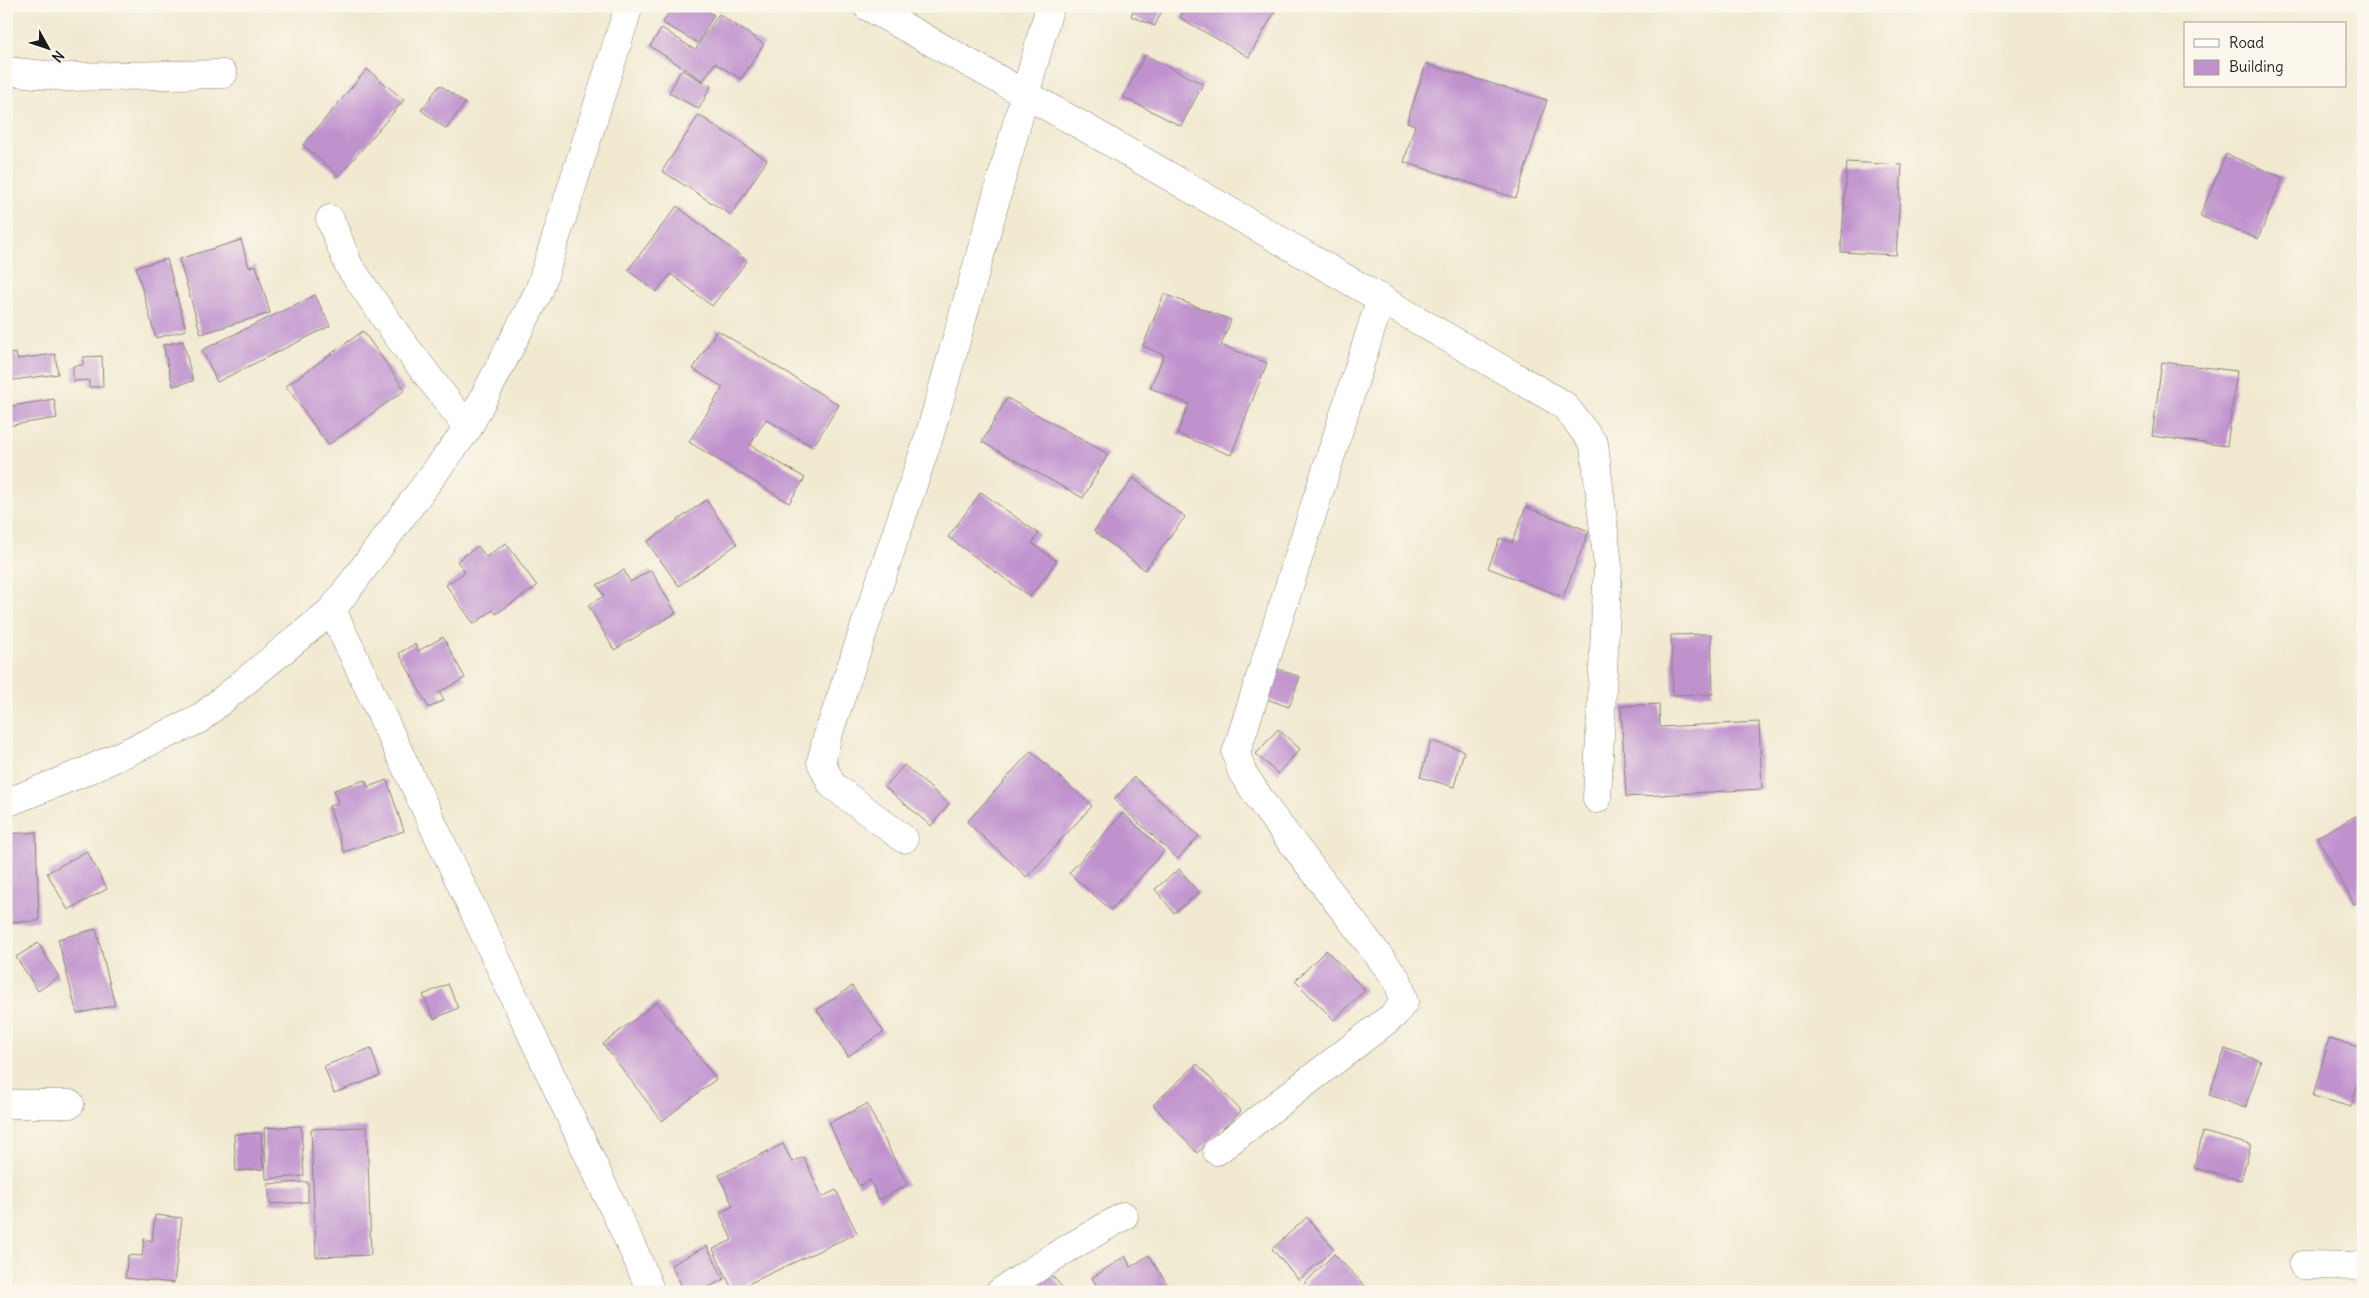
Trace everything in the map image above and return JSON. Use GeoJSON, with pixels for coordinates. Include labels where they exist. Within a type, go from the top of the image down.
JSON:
{"type":"FeatureCollection","features":[{"type":"Feature","properties":{"kind":"street"},"geometry":{"type":"LineString","coordinates":[[6,803],[84,772],[198,720],[332,610],[468,428],[539,291],[629,6]]}},
{"type":"Feature","properties":{"kind":"street"},"geometry":{"type":"LineString","coordinates":[[867,6],[1025,94],[1564,405],[1594,444],[1608,565],[1597,799]]}},
{"type":"Feature","properties":{"kind":"street"},"geometry":{"type":"LineString","coordinates":[[904,839],[832,785],[821,762],[827,738],[929,437],[1050,6]]}},
{"type":"Feature","properties":{"kind":"street"},"geometry":{"type":"LineString","coordinates":[[6,71],[66,77],[223,74]]}},
{"type":"Feature","properties":{"kind":"street"},"geometry":{"type":"LineString","coordinates":[[330,219],[349,266],[399,338],[468,428]]}},
{"type":"Feature","properties":{"kind":"street"},"geometry":{"type":"LineString","coordinates":[[1216,1151],[1394,1015],[1404,1002],[1398,981],[1268,812],[1242,772],[1236,753],[1381,298]]}},
{"type":"Feature","properties":{"kind":"street"},"geometry":{"type":"LineString","coordinates":[[332,610],[637,1258],[651,1292]]}},
{"type":"Feature","properties":{"kind":"street"},"geometry":{"type":"LineString","coordinates":[[6,1104],[70,1104]]}},
{"type":"Feature","properties":{"kind":"street"},"geometry":{"type":"LineString","coordinates":[[1000,1292],[1060,1253],[1124,1216]]}},
{"type":"Feature","properties":{"kind":"street"},"geometry":{"type":"LineString","coordinates":[[2303,1265],[2363,1266]]}},
{"type":"Feature","properties":{"kind":"building"},"geometry":{"type":"Polygon","coordinates":[[[672,6],[697,6],[714,15],[698,43],[663,23],[672,6]]]}},
{"type":"Feature","properties":{"kind":"building"},"geometry":{"type":"Polygon","coordinates":[[[710,6],[723,6],[721,11],[710,6]]]}},
{"type":"Feature","properties":{"kind":"building"},"geometry":{"type":"Polygon","coordinates":[[[1135,6],[1164,6],[1155,26],[1131,16],[1135,6]]]}},
{"type":"Feature","properties":{"kind":"building"},"geometry":{"type":"Polygon","coordinates":[[[1187,6],[1278,6],[1249,57],[1180,18],[1187,6]]]}},
{"type":"Feature","properties":{"kind":"building"},"geometry":{"type":"Polygon","coordinates":[[[719,14],[764,44],[741,79],[715,63],[703,81],[650,46],[662,28],[695,50],[719,14]]]}},
{"type":"Feature","properties":{"kind":"building"},"geometry":{"type":"Polygon","coordinates":[[[1145,55],[1203,84],[1181,126],[1123,97],[1145,55]]]}},
{"type":"Feature","properties":{"kind":"building"},"geometry":{"type":"Polygon","coordinates":[[[1426,64],[1547,100],[1516,198],[1404,162],[1415,125],[1407,122],[1426,64]]]}},
{"type":"Feature","properties":{"kind":"building"},"geometry":{"type":"Polygon","coordinates":[[[367,69],[404,100],[339,176],[303,145],[367,69]]]}},
{"type":"Feature","properties":{"kind":"building"},"geometry":{"type":"Polygon","coordinates":[[[681,70],[711,86],[699,109],[669,93],[681,70]]]}},
{"type":"Feature","properties":{"kind":"building"},"geometry":{"type":"Polygon","coordinates":[[[440,85],[465,103],[446,129],[421,110],[440,85]]]}},
{"type":"Feature","properties":{"kind":"building"},"geometry":{"type":"Polygon","coordinates":[[[699,115],[767,160],[731,215],[662,171],[699,115]]]}},
{"type":"Feature","properties":{"kind":"building"},"geometry":{"type":"Polygon","coordinates":[[[2226,154],[2283,178],[2258,239],[2200,216],[2226,154]]]}},
{"type":"Feature","properties":{"kind":"building"},"geometry":{"type":"Polygon","coordinates":[[[1847,162],[1902,165],[1896,255],[1841,252],[1847,162]]]}},
{"type":"Feature","properties":{"kind":"building"},"geometry":{"type":"Polygon","coordinates":[[[677,206],[747,261],[712,306],[671,274],[656,292],[628,270],[677,206]]]}},
{"type":"Feature","properties":{"kind":"building"},"geometry":{"type":"Polygon","coordinates":[[[241,240],[249,267],[256,265],[270,313],[201,334],[179,259],[241,240]]]}},
{"type":"Feature","properties":{"kind":"building"},"geometry":{"type":"Polygon","coordinates":[[[167,259],[186,330],[156,338],[136,267],[167,259]]]}},
{"type":"Feature","properties":{"kind":"building"},"geometry":{"type":"Polygon","coordinates":[[[1164,294],[1231,320],[1221,345],[1267,363],[1231,455],[1177,434],[1189,404],[1150,388],[1164,355],[1143,346],[1164,294]]]}},
{"type":"Feature","properties":{"kind":"building"},"geometry":{"type":"Polygon","coordinates":[[[315,295],[330,326],[217,382],[202,350],[315,295]]]}},
{"type":"Feature","properties":{"kind":"building"},"geometry":{"type":"Polygon","coordinates":[[[717,330],[839,405],[813,447],[766,419],[750,445],[805,478],[789,503],[689,442],[723,387],[693,369],[717,330]]]}},
{"type":"Feature","properties":{"kind":"building"},"geometry":{"type":"Polygon","coordinates":[[[363,331],[405,390],[328,445],[286,386],[363,331]]]}},
{"type":"Feature","properties":{"kind":"building"},"geometry":{"type":"Polygon","coordinates":[[[183,341],[193,381],[173,386],[163,345],[183,341]]]}},
{"type":"Feature","properties":{"kind":"building"},"geometry":{"type":"Polygon","coordinates":[[[16,353],[17,359],[55,354],[58,374],[6,381],[6,354],[16,353]]]}},
{"type":"Feature","properties":{"kind":"building"},"geometry":{"type":"Polygon","coordinates":[[[102,356],[103,387],[89,387],[89,380],[73,381],[73,366],[83,365],[83,357],[102,356]]]}},
{"type":"Feature","properties":{"kind":"building"},"geometry":{"type":"Polygon","coordinates":[[[2162,362],[2237,371],[2227,446],[2152,436],[2162,362]]]}},
{"type":"Feature","properties":{"kind":"building"},"geometry":{"type":"Polygon","coordinates":[[[1007,398],[1108,454],[1083,498],[982,442],[1007,398]]]}},
{"type":"Feature","properties":{"kind":"building"},"geometry":{"type":"Polygon","coordinates":[[[54,399],[57,418],[6,426],[6,407],[54,399]]]}},
{"type":"Feature","properties":{"kind":"building"},"geometry":{"type":"Polygon","coordinates":[[[1133,478],[1185,517],[1145,570],[1094,531],[1133,478]]]}},
{"type":"Feature","properties":{"kind":"building"},"geometry":{"type":"Polygon","coordinates":[[[981,492],[1039,534],[1032,543],[1057,561],[1030,597],[948,537],[981,492]]]}},
{"type":"Feature","properties":{"kind":"building"},"geometry":{"type":"Polygon","coordinates":[[[706,500],[737,544],[679,586],[647,542],[706,500]]]}},
{"type":"Feature","properties":{"kind":"building"},"geometry":{"type":"Polygon","coordinates":[[[1526,507],[1589,531],[1563,597],[1488,568],[1500,538],[1512,543],[1526,507]]]}},
{"type":"Feature","properties":{"kind":"building"},"geometry":{"type":"Polygon","coordinates":[[[506,543],[537,586],[496,614],[493,610],[474,624],[446,585],[465,572],[457,561],[478,546],[486,557],[506,543]]]}},
{"type":"Feature","properties":{"kind":"building"},"geometry":{"type":"Polygon","coordinates":[[[624,570],[630,582],[651,570],[676,613],[614,650],[588,605],[604,596],[597,585],[624,570]]]}},
{"type":"Feature","properties":{"kind":"building"},"geometry":{"type":"Polygon","coordinates":[[[1711,634],[1713,694],[1673,695],[1671,635],[1711,634]]]}},
{"type":"Feature","properties":{"kind":"building"},"geometry":{"type":"Polygon","coordinates":[[[443,637],[465,678],[439,692],[444,700],[429,708],[399,653],[415,644],[418,651],[443,637]]]}},
{"type":"Feature","properties":{"kind":"building"},"geometry":{"type":"Polygon","coordinates":[[[1272,667],[1300,677],[1289,707],[1261,697],[1272,667]]]}},
{"type":"Feature","properties":{"kind":"building"},"geometry":{"type":"Polygon","coordinates":[[[1659,704],[1660,727],[1759,722],[1762,789],[1626,797],[1621,706],[1659,704]]]}},
{"type":"Feature","properties":{"kind":"building"},"geometry":{"type":"Polygon","coordinates":[[[1278,729],[1300,749],[1278,774],[1256,754],[1278,729]]]}},
{"type":"Feature","properties":{"kind":"building"},"geometry":{"type":"Polygon","coordinates":[[[1431,741],[1464,751],[1454,787],[1420,777],[1431,741]]]}},
{"type":"Feature","properties":{"kind":"building"},"geometry":{"type":"Polygon","coordinates":[[[1031,751],[1092,806],[1027,877],[967,822],[1031,751]]]}},
{"type":"Feature","properties":{"kind":"building"},"geometry":{"type":"Polygon","coordinates":[[[904,765],[949,804],[931,826],[885,787],[904,765]]]}},
{"type":"Feature","properties":{"kind":"building"},"geometry":{"type":"Polygon","coordinates":[[[1134,777],[1199,836],[1178,859],[1114,800],[1134,777]]]}},
{"type":"Feature","properties":{"kind":"building"},"geometry":{"type":"Polygon","coordinates":[[[365,780],[368,787],[387,780],[404,831],[344,852],[329,806],[338,803],[334,790],[365,780]]]}},
{"type":"Feature","properties":{"kind":"building"},"geometry":{"type":"Polygon","coordinates":[[[2363,812],[2363,899],[2354,904],[2317,837],[2363,812]]]}},
{"type":"Feature","properties":{"kind":"building"},"geometry":{"type":"Polygon","coordinates":[[[1123,813],[1164,851],[1111,910],[1069,873],[1123,813]]]}},
{"type":"Feature","properties":{"kind":"building"},"geometry":{"type":"Polygon","coordinates":[[[36,832],[39,921],[10,922],[9,887],[6,887],[6,834],[36,832]]]}},
{"type":"Feature","properties":{"kind":"building"},"geometry":{"type":"Polygon","coordinates":[[[87,851],[107,889],[68,910],[47,873],[87,851]]]}},
{"type":"Feature","properties":{"kind":"building"},"geometry":{"type":"Polygon","coordinates":[[[1179,869],[1199,893],[1174,913],[1155,889],[1179,869]]]}},
{"type":"Feature","properties":{"kind":"building"},"geometry":{"type":"Polygon","coordinates":[[[96,929],[115,1005],[77,1014],[58,939],[96,929]]]}},
{"type":"Feature","properties":{"kind":"building"},"geometry":{"type":"Polygon","coordinates":[[[38,943],[59,977],[38,991],[16,957],[38,943]]]}},
{"type":"Feature","properties":{"kind":"building"},"geometry":{"type":"Polygon","coordinates":[[[1326,950],[1365,990],[1334,1020],[1295,981],[1326,950]]]}},
{"type":"Feature","properties":{"kind":"building"},"geometry":{"type":"Polygon","coordinates":[[[448,984],[458,1008],[434,1019],[423,995],[448,984]]]}},
{"type":"Feature","properties":{"kind":"building"},"geometry":{"type":"Polygon","coordinates":[[[852,986],[884,1032],[848,1056],[817,1010],[852,986]]]}},
{"type":"Feature","properties":{"kind":"building"},"geometry":{"type":"Polygon","coordinates":[[[657,1002],[716,1079],[662,1121],[603,1044],[657,1002]]]}},
{"type":"Feature","properties":{"kind":"building"},"geometry":{"type":"Polygon","coordinates":[[[2329,1039],[2363,1048],[2363,1065],[2351,1107],[2313,1096],[2329,1039]]]}},
{"type":"Feature","properties":{"kind":"building"},"geometry":{"type":"Polygon","coordinates":[[[371,1048],[380,1076],[334,1093],[324,1066],[371,1048]]]}},
{"type":"Feature","properties":{"kind":"building"},"geometry":{"type":"Polygon","coordinates":[[[2225,1049],[2261,1061],[2245,1108],[2209,1095],[2225,1049]]]}},
{"type":"Feature","properties":{"kind":"building"},"geometry":{"type":"Polygon","coordinates":[[[1197,1064],[1241,1111],[1197,1153],[1153,1105],[1197,1064]]]}},
{"type":"Feature","properties":{"kind":"building"},"geometry":{"type":"Polygon","coordinates":[[[867,1104],[907,1185],[879,1200],[870,1180],[859,1186],[829,1123],[867,1104]]]}},
{"type":"Feature","properties":{"kind":"building"},"geometry":{"type":"Polygon","coordinates":[[[301,1126],[304,1176],[266,1179],[264,1128],[301,1126]]]}},
{"type":"Feature","properties":{"kind":"building"},"geometry":{"type":"Polygon","coordinates":[[[367,1127],[371,1255],[316,1257],[311,1129],[367,1127]]]}},
{"type":"Feature","properties":{"kind":"building"},"geometry":{"type":"Polygon","coordinates":[[[2203,1132],[2251,1145],[2241,1180],[2194,1168],[2203,1132]]]}},
{"type":"Feature","properties":{"kind":"building"},"geometry":{"type":"Polygon","coordinates":[[[261,1133],[263,1169],[236,1171],[234,1134],[261,1133]]]}},
{"type":"Feature","properties":{"kind":"building"},"geometry":{"type":"Polygon","coordinates":[[[783,1144],[792,1162],[804,1157],[822,1197],[836,1190],[857,1233],[733,1291],[713,1249],[732,1240],[720,1213],[733,1206],[719,1175],[783,1144]]]}},
{"type":"Feature","properties":{"kind":"building"},"geometry":{"type":"Polygon","coordinates":[[[308,1182],[308,1202],[270,1204],[268,1184],[308,1182]]]}},
{"type":"Feature","properties":{"kind":"building"},"geometry":{"type":"Polygon","coordinates":[[[155,1215],[182,1218],[174,1283],[125,1278],[128,1255],[142,1256],[144,1239],[152,1241],[155,1215]]]}},
{"type":"Feature","properties":{"kind":"building"},"geometry":{"type":"Polygon","coordinates":[[[1307,1217],[1334,1249],[1299,1280],[1272,1249],[1307,1217]]]}},
{"type":"Feature","properties":{"kind":"building"},"geometry":{"type":"Polygon","coordinates":[[[707,1246],[724,1279],[700,1292],[685,1292],[671,1265],[707,1246]]]}},
{"type":"Feature","properties":{"kind":"building"},"geometry":{"type":"Polygon","coordinates":[[[1334,1254],[1371,1292],[1296,1292],[1334,1254]]]}},
{"type":"Feature","properties":{"kind":"building"},"geometry":{"type":"Polygon","coordinates":[[[1149,1255],[1172,1292],[1100,1292],[1092,1278],[1125,1256],[1131,1267],[1149,1255]]]}},
{"type":"Feature","properties":{"kind":"building"},"geometry":{"type":"Polygon","coordinates":[[[1049,1273],[1067,1292],[1029,1292],[1049,1273]]]}}]}
